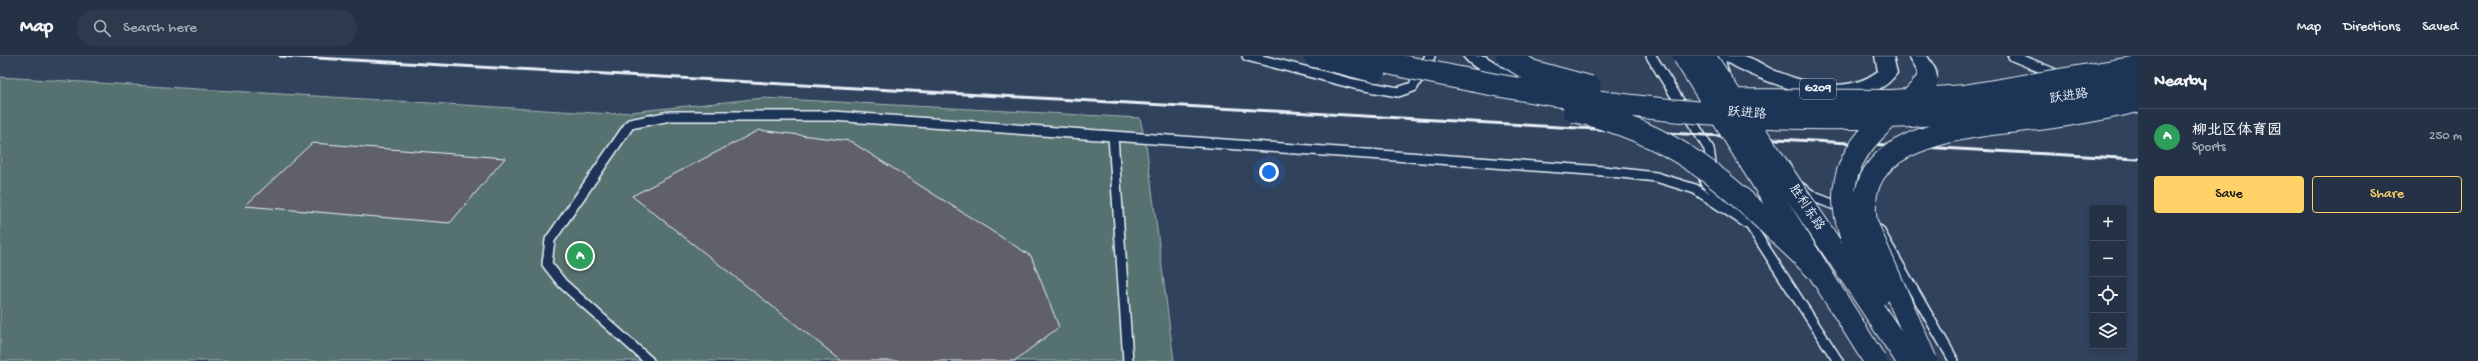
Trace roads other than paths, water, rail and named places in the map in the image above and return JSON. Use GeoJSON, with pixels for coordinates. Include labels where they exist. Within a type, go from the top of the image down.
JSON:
{"type":"FeatureCollection","features":[{"type":"Feature","properties":{"kind":"main road"},"geometry":{"type":"LineString","coordinates":[[1315,56],[1464,91],[1596,116],[1648,134],[1685,154],[1714,176],[1816,269]]}},
{"type":"Feature","properties":{"kind":"main road","name":"跃进路"},"geometry":{"type":"LineString","coordinates":[[1358,56],[1446,76],[1631,106],[1764,116],[1910,116],[1983,110],[2138,85]]}},
{"type":"Feature","properties":{"kind":"main road"},"geometry":{"type":"LineString","coordinates":[[1472,56],[1509,78],[1565,96]]}},
{"type":"Feature","properties":{"kind":"main road"},"geometry":{"type":"LineString","coordinates":[[1507,56],[1531,71],[1589,86],[1714,100],[1892,101],[1964,96],[2138,67]]}},
{"type":"Feature","properties":{"kind":"main road"},"geometry":{"type":"LineString","coordinates":[[1672,56],[1696,78]]}},
{"type":"Feature","properties":{"kind":"main road","name":"胜利东路"},"geometry":{"type":"LineString","coordinates":[[1684,56],[1696,78],[1816,269],[1876,361]]}},
{"type":"Feature","properties":{"kind":"main road","name":"胜利东路"},"geometry":{"type":"LineString","coordinates":[[1704,56],[1908,361]]}},
{"type":"Feature","properties":{"kind":"main road","name":"G209"},"geometry":{"type":"LineString","coordinates":[[1731,56],[1782,80],[1805,87],[1831,90],[1865,88],[1881,81],[1888,73],[1887,60],[1884,56]]}},
{"type":"Feature","properties":{"kind":"main road"},"geometry":{"type":"LineString","coordinates":[[1918,56],[1927,71],[1927,81],[1916,95],[1875,131],[1858,151],[1845,177],[1843,206],[1844,222],[1855,250],[1882,300],[1922,361]]}},
{"type":"Feature","properties":{"kind":"main road"},"geometry":{"type":"LineString","coordinates":[[1926,361],[1866,223],[1864,207],[1872,176],[1881,165],[1915,142],[1987,124],[2046,118],[2138,101]]}},
{"type":"Feature","properties":{"kind":"lane"},"geometry":{"type":"LineString","coordinates":[[1247,56],[1354,84],[1398,92],[1407,91],[1413,87],[1430,56]]}},
{"type":"Feature","properties":{"kind":"lane"},"geometry":{"type":"LineString","coordinates":[[1651,56],[1709,149],[1711,163],[1703,174],[1705,183],[1751,226],[1838,361]]}},
{"type":"Feature","properties":{"kind":"lane"},"geometry":{"type":"LineString","coordinates":[[1723,56],[1721,63],[1723,71],[1800,188],[1814,197],[1861,215],[1879,230],[1954,361]]}},
{"type":"Feature","properties":{"kind":"lane"},"geometry":{"type":"LineString","coordinates":[[2013,56],[2138,110]]}},
{"type":"Feature","properties":{"kind":"lane"},"geometry":{"type":"LineString","coordinates":[[649,361],[562,283],[547,264],[550,240],[630,124],[670,116],[833,116],[1603,171],[1656,178],[1695,189],[1751,226]]}},
{"type":"Feature","properties":{"kind":"lane"},"geometry":{"type":"LineString","coordinates":[[1113,136],[1128,361]]}},
{"type":"Feature","properties":{"kind":"railway"},"geometry":{"type":"LineString","coordinates":[[280,56],[2138,159]]}},
{"type":"Feature","properties":{"kind":"place","name":"柳北区体育园"},"geometry":{"type":"Point","coordinates":[580,256]}}]}
